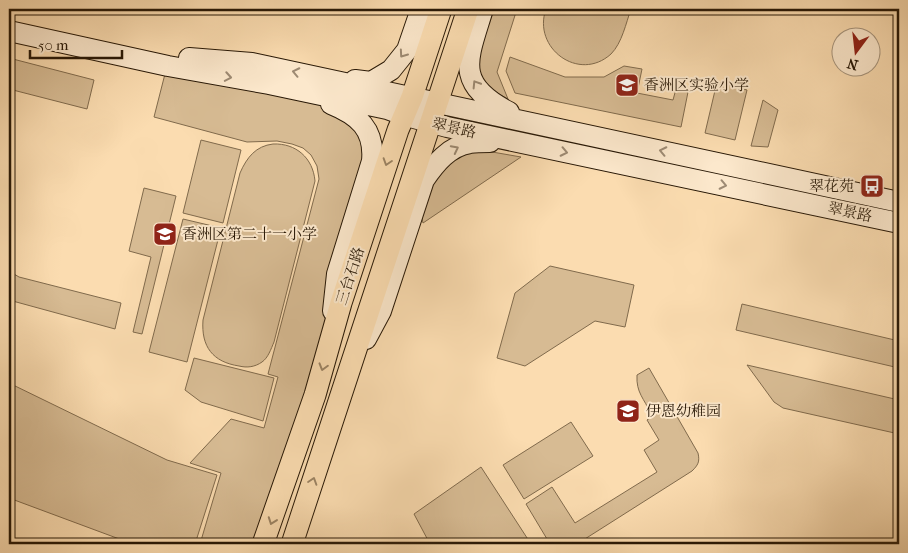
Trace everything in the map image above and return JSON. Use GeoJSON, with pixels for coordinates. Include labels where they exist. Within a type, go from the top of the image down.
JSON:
{"type":"FeatureCollection","features":[{"type":"Feature","properties":{"kind":"main road"},"geometry":{"type":"LineString","coordinates":[[322,78],[371,82],[391,70],[407,50],[421,9]]}},
{"type":"Feature","properties":{"kind":"main road","name":"三台石路"},"geometry":{"type":"LineString","coordinates":[[263,544],[303,432],[407,106],[441,9]]}},
{"type":"Feature","properties":{"kind":"main road","name":"三台石路"},"geometry":{"type":"LineString","coordinates":[[292,544],[468,9]]}},
{"type":"Feature","properties":{"kind":"main road"},"geometry":{"type":"LineString","coordinates":[[483,9],[468,59],[472,82],[490,103],[528,122]]}},
{"type":"Feature","properties":{"kind":"main road","name":"翠景路"},"geometry":{"type":"LineString","coordinates":[[9,18],[188,58],[252,63],[322,78],[407,106],[432,123],[899,223]]}},
{"type":"Feature","properties":{"kind":"main road","name":"翠景路"},"geometry":{"type":"LineString","coordinates":[[9,31],[168,66],[270,84],[386,109],[438,102],[899,202]]}},
{"type":"Feature","properties":{"kind":"main road"},"geometry":{"type":"LineString","coordinates":[[270,84],[327,102],[348,112],[361,121],[371,138],[372,161],[337,274],[331,340]]}},
{"type":"Feature","properties":{"kind":"main road"},"geometry":{"type":"LineString","coordinates":[[346,379],[381,311],[424,180],[434,165],[450,151],[469,143],[516,142]]}},
{"type":"Feature","properties":{"kind":"shaded area"},"geometry":{"type":"Polygon","coordinates":[[[488,9],[517,9],[497,72],[508,99],[481,84],[474,57],[488,9]]]}},
{"type":"Feature","properties":{"kind":"shaded area"},"geometry":{"type":"Polygon","coordinates":[[[546,9],[631,9],[623,33],[611,54],[598,62],[585,65],[573,63],[561,57],[552,48],[546,37],[543,23],[546,9]]]}},
{"type":"Feature","properties":{"kind":"shaded area"},"geometry":{"type":"Polygon","coordinates":[[[510,57],[565,77],[604,77],[624,66],[642,69],[637,93],[673,100],[676,89],[688,92],[681,127],[515,93],[506,71],[510,57]]]}},
{"type":"Feature","properties":{"kind":"shaded area"},"geometry":{"type":"Polygon","coordinates":[[[9,58],[94,80],[87,109],[9,89],[9,58]]]}},
{"type":"Feature","properties":{"kind":"shaded area"},"geometry":{"type":"Polygon","coordinates":[[[167,66],[327,103],[368,132],[330,340],[263,544],[200,544],[221,473],[190,463],[231,419],[264,428],[278,377],[268,374],[319,179],[317,166],[311,155],[303,148],[292,144],[277,141],[247,142],[154,117],[167,66]]]}},
{"type":"Feature","properties":{"kind":"shaded area"},"geometry":{"type":"Polygon","coordinates":[[[717,82],[747,90],[735,140],[705,133],[717,82]]]}},
{"type":"Feature","properties":{"kind":"shaded area"},"geometry":{"type":"Polygon","coordinates":[[[763,100],[778,110],[768,147],[751,146],[763,100]]]}},
{"type":"Feature","properties":{"kind":"shaded area"},"geometry":{"type":"Polygon","coordinates":[[[201,140],[241,150],[223,223],[183,213],[201,140]]]}},
{"type":"Feature","properties":{"kind":"shaded area"},"geometry":{"type":"Polygon","coordinates":[[[273,144],[289,146],[302,154],[311,165],[315,181],[274,342],[268,356],[262,362],[254,366],[242,367],[222,361],[211,352],[204,338],[203,320],[240,173],[253,153],[262,147],[273,144]]]}},
{"type":"Feature","properties":{"kind":"shaded area"},"geometry":{"type":"Polygon","coordinates":[[[475,149],[521,157],[423,223],[420,210],[430,183],[455,156],[475,149]]]}},
{"type":"Feature","properties":{"kind":"shaded area"},"geometry":{"type":"Polygon","coordinates":[[[144,188],[176,196],[142,334],[133,332],[151,257],[129,251],[144,188]]]}},
{"type":"Feature","properties":{"kind":"shaded area"},"geometry":{"type":"Polygon","coordinates":[[[183,219],[221,228],[187,362],[149,352],[183,219]]]}},
{"type":"Feature","properties":{"kind":"shaded area"},"geometry":{"type":"Polygon","coordinates":[[[550,266],[634,285],[625,327],[595,321],[525,366],[497,358],[515,293],[550,266]]]}},
{"type":"Feature","properties":{"kind":"shaded area"},"geometry":{"type":"Polygon","coordinates":[[[9,271],[19,277],[121,303],[115,329],[9,300],[9,271]]]}},
{"type":"Feature","properties":{"kind":"shaded area"},"geometry":{"type":"Polygon","coordinates":[[[742,304],[899,341],[899,368],[736,330],[742,304]]]}},
{"type":"Feature","properties":{"kind":"shaded area"},"geometry":{"type":"Polygon","coordinates":[[[194,358],[274,378],[263,421],[201,402],[185,390],[194,358]]]}},
{"type":"Feature","properties":{"kind":"shaded area"},"geometry":{"type":"Polygon","coordinates":[[[747,365],[899,400],[899,434],[783,408],[774,402],[747,365]]]}},
{"type":"Feature","properties":{"kind":"shaded area"},"geometry":{"type":"Polygon","coordinates":[[[649,368],[698,453],[699,461],[697,465],[692,471],[577,544],[550,544],[526,504],[552,487],[575,523],[657,472],[644,450],[659,440],[647,420],[651,417],[651,414],[639,391],[637,381],[637,375],[649,368]]]}},
{"type":"Feature","properties":{"kind":"shaded area"},"geometry":{"type":"Polygon","coordinates":[[[9,383],[167,460],[217,475],[195,544],[151,544],[122,540],[9,498],[9,383]]]}},
{"type":"Feature","properties":{"kind":"shaded area"},"geometry":{"type":"Polygon","coordinates":[[[571,422],[593,456],[524,499],[503,465],[571,422]]]}},
{"type":"Feature","properties":{"kind":"shaded area"},"geometry":{"type":"Polygon","coordinates":[[[481,467],[531,544],[430,544],[414,514],[481,467]]]}},
{"type":"Feature","properties":{"kind":"place","name":"香洲区实验小学"},"geometry":{"type":"Point","coordinates":[627,85]}},
{"type":"Feature","properties":{"kind":"place","name":"翠花苑"},"geometry":{"type":"Point","coordinates":[872,186]}},
{"type":"Feature","properties":{"kind":"place","name":"香洲区第二十一小学"},"geometry":{"type":"Point","coordinates":[165,234]}},
{"type":"Feature","properties":{"kind":"place","name":"伊恩幼稚园"},"geometry":{"type":"Point","coordinates":[628,411]}}]}
